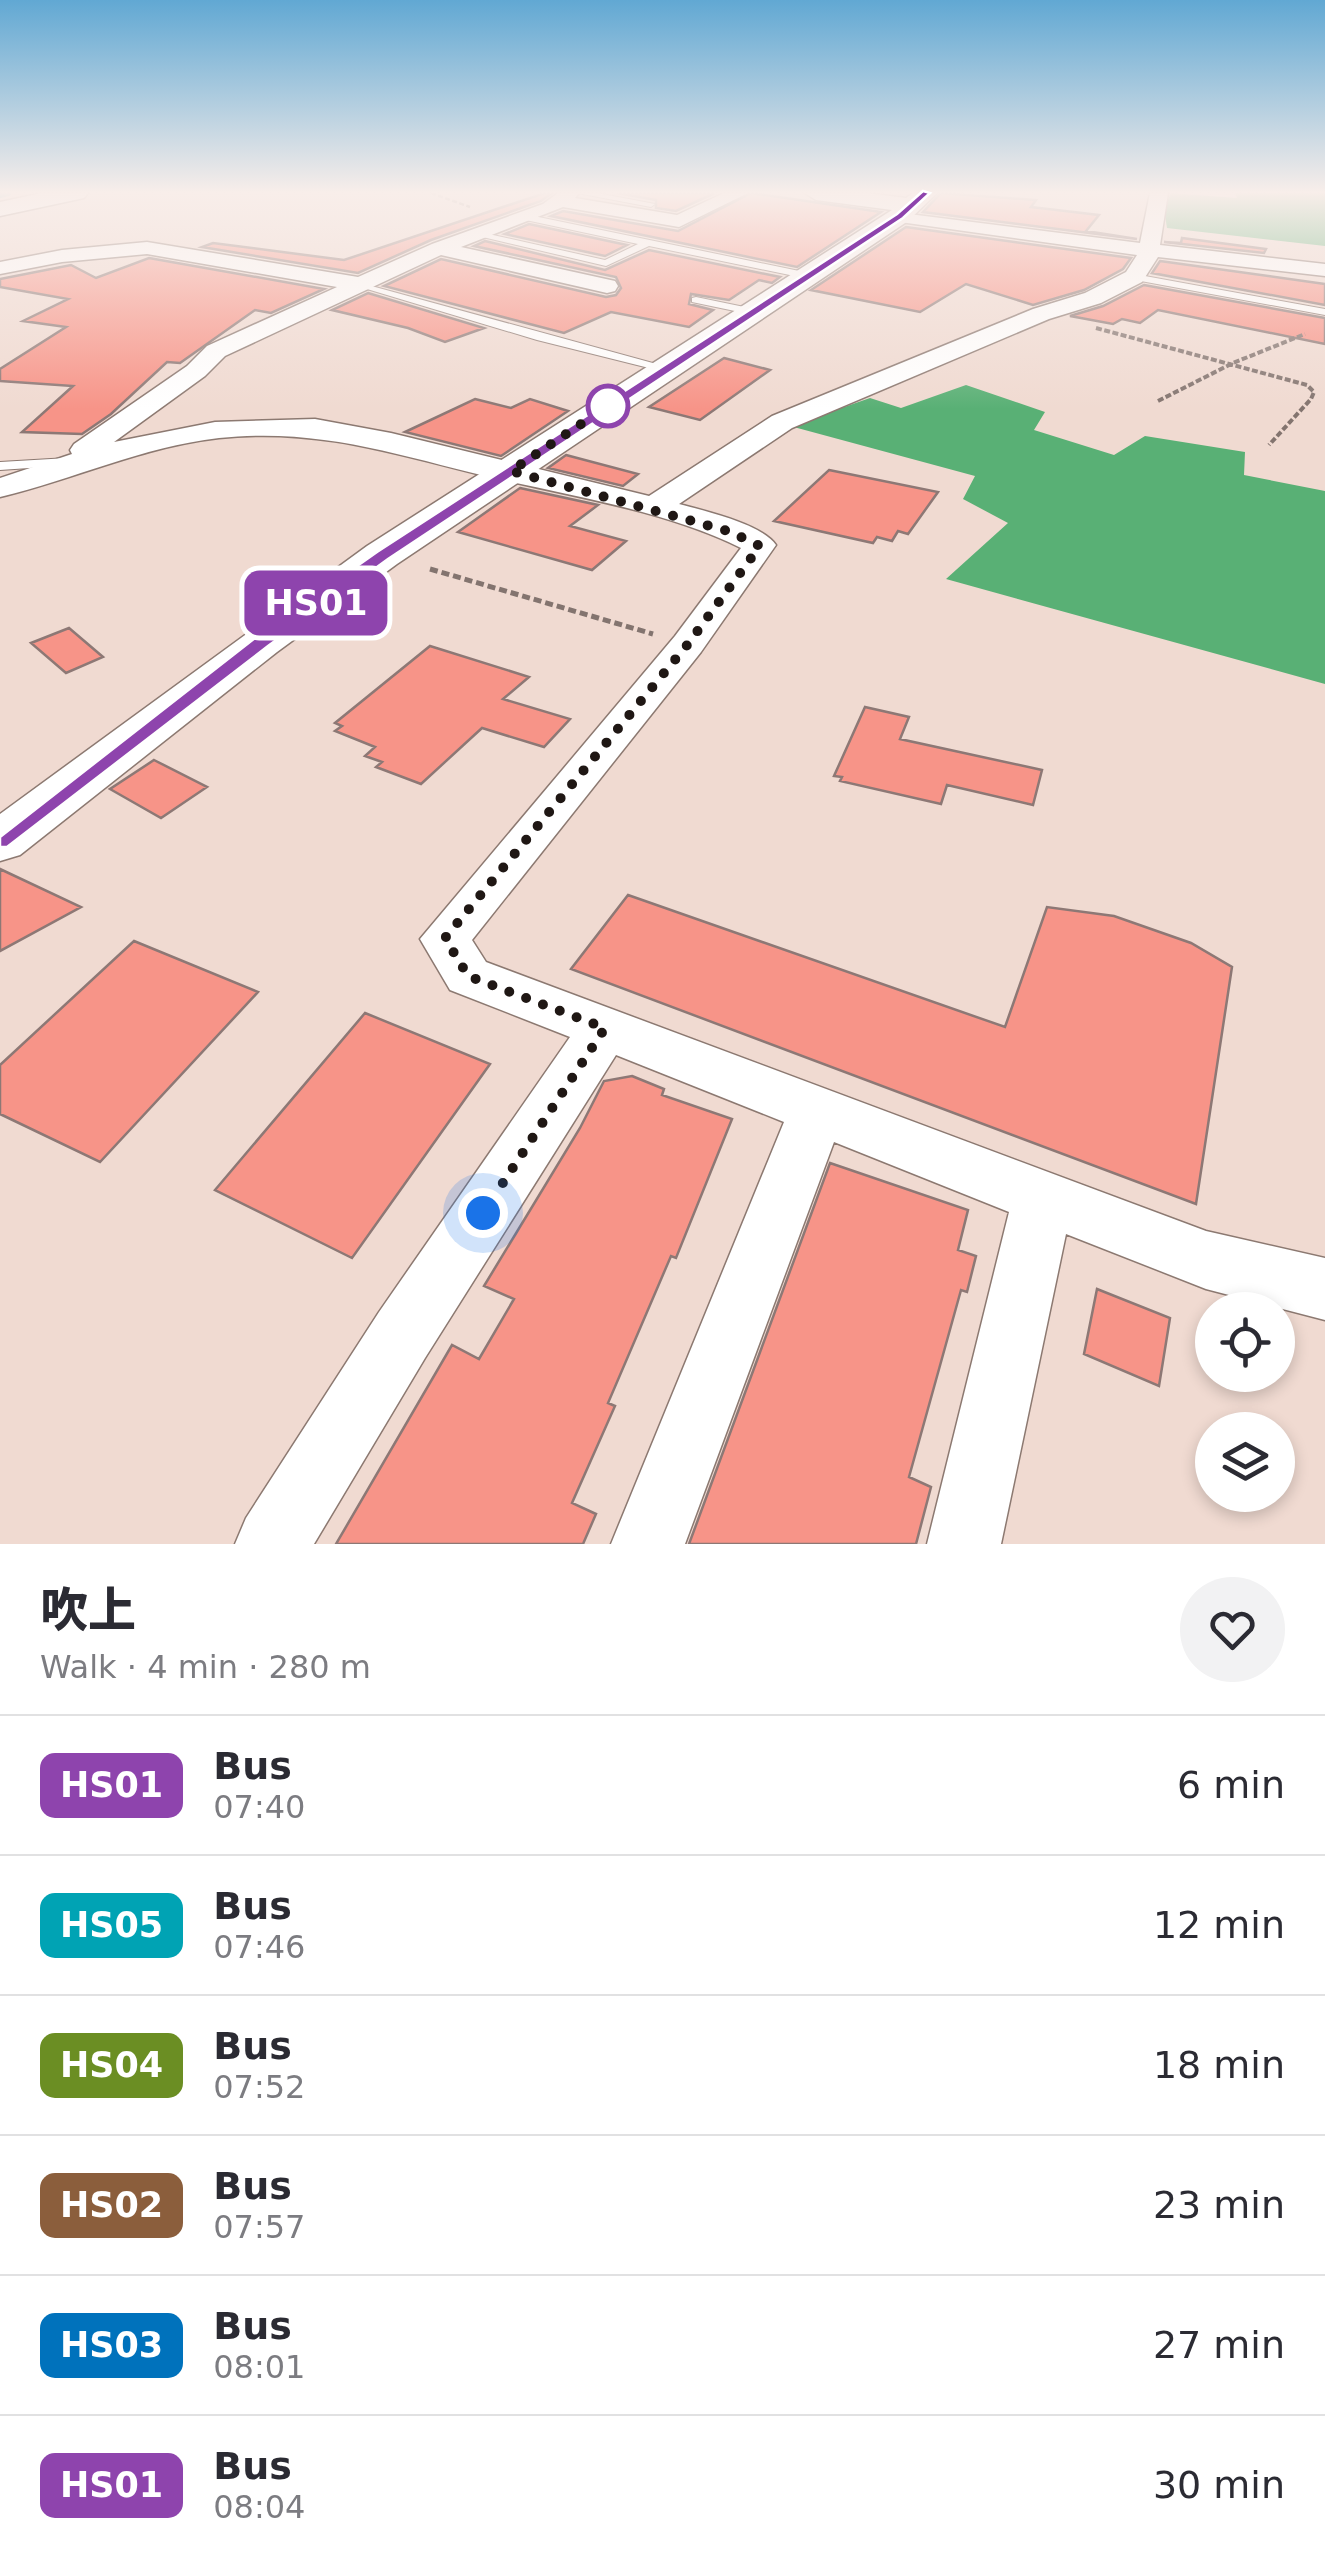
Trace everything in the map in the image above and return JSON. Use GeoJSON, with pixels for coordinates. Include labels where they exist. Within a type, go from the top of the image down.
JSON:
{"type":"FeatureCollection","features":[{"type":"Feature","properties":{"kind":"street"},"geometry":{"type":"LineString","coordinates":[[248,265],[360,284]]}},
{"type":"Feature","properties":{"kind":"street"},"geometry":{"type":"LineString","coordinates":[[68,462],[196,371],[216,351],[402,265]]}},
{"type":"Feature","properties":{"kind":"street"},"geometry":{"type":"LineString","coordinates":[[514,265],[607,286]]}},
{"type":"Feature","properties":{"kind":"street"},"geometry":{"type":"LineString","coordinates":[[0,842],[382,555],[825,265]]}},
{"type":"Feature","properties":{"kind":"street"},"geometry":{"type":"LineString","coordinates":[[652,508],[782,422],[1041,314],[1093,298],[1134,277],[1145,265]]}},
{"type":"Feature","properties":{"kind":"street"},"geometry":{"type":"LineString","coordinates":[[1277,265],[1325,270]]}},
{"type":"Feature","properties":{"kind":"street"},"geometry":{"type":"LineString","coordinates":[[0,488],[68,462],[210,433],[289,426],[358,433],[511,471],[652,508],[728,531],[760,546],[688,644],[445,938],[468,976],[1206,1260],[1325,1290]]}},
{"type":"Feature","properties":{"kind":"street"},"geometry":{"type":"LineString","coordinates":[[272,1544],[402,1336],[605,1028]]}},
{"type":"Feature","properties":{"kind":"street"},"geometry":{"type":"LineString","coordinates":[[648,1544],[817,1110]]}},
{"type":"Feature","properties":{"kind":"street"},"geometry":{"type":"LineString","coordinates":[[964,1544],[1042,1198]]}},
{"type":"Feature","properties":{"kind":"lane"},"geometry":{"type":"LineString","coordinates":[[757,265],[809,276]]}},
{"type":"Feature","properties":{"kind":"lane"},"geometry":{"type":"LineString","coordinates":[[1134,277],[1325,312]]}},
{"type":"Feature","properties":{"kind":"lane"},"geometry":{"type":"LineString","coordinates":[[360,284],[541,338],[665,368]]}},
{"type":"Feature","properties":{"kind":"lane"},"geometry":{"type":"LineString","coordinates":[[696,300],[754,312]]}},
{"type":"Feature","properties":{"kind":"lane"},"geometry":{"type":"LineString","coordinates":[[0,466],[68,462]]}},
{"type":"Feature","properties":{"kind":"path"},"geometry":{"type":"LineString","coordinates":[[1041,314],[1290,379],[1314,392],[1269,445]]}},
{"type":"Feature","properties":{"kind":"path"},"geometry":{"type":"LineString","coordinates":[[1158,401],[1233,363],[1311,331]]}},
{"type":"Feature","properties":{"kind":"path"},"geometry":{"type":"LineString","coordinates":[[382,555],[688,644]]}},
{"type":"Feature","properties":{"kind":"green space"},"geometry":{"type":"Polygon","coordinates":[[[966,385],[1045,412],[1034,430],[1114,455],[1145,436],[1245,452],[1244,475],[1325,491],[1325,684],[946,579],[1008,523],[963,499],[975,476],[790,426],[870,398],[901,408],[966,385]]]}},
{"type":"Feature","properties":{"kind":"building"},"geometry":{"type":"Polygon","coordinates":[[[71,265],[96,278],[130,265],[189,265],[324,289],[271,313],[255,310],[180,363],[167,362],[111,414],[82,434],[22,432],[73,386],[0,381],[0,369],[66,327],[23,321],[68,299],[0,287],[0,279],[71,265]]]}},
{"type":"Feature","properties":{"kind":"building"},"geometry":{"type":"Polygon","coordinates":[[[310,265],[376,265],[358,273],[310,265]]]}},
{"type":"Feature","properties":{"kind":"building"},"geometry":{"type":"Polygon","coordinates":[[[428,265],[467,265],[606,297],[616,295],[621,288],[616,277],[561,265],[605,270],[616,265],[722,265],[780,277],[772,283],[759,280],[729,300],[691,294],[689,304],[713,310],[689,327],[611,312],[564,333],[384,286],[428,265]]]}},
{"type":"Feature","properties":{"kind":"building"},"geometry":{"type":"Polygon","coordinates":[[[849,265],[1126,265],[1084,290],[1033,305],[966,284],[920,312],[811,290],[849,265]]]}},
{"type":"Feature","properties":{"kind":"building"},"geometry":{"type":"Polygon","coordinates":[[[1157,265],[1189,265],[1325,284],[1325,305],[1152,273],[1157,265]]]}},
{"type":"Feature","properties":{"kind":"building"},"geometry":{"type":"Polygon","coordinates":[[[1144,285],[1325,318],[1325,344],[1158,310],[1140,323],[1122,319],[1113,324],[1070,316],[1103,306],[1144,285]]]}},
{"type":"Feature","properties":{"kind":"building"},"geometry":{"type":"Polygon","coordinates":[[[368,293],[484,328],[445,342],[408,328],[332,310],[368,293]]]}},
{"type":"Feature","properties":{"kind":"building"},"geometry":{"type":"Polygon","coordinates":[[[724,358],[770,370],[700,420],[649,407],[724,358]]]}},
{"type":"Feature","properties":{"kind":"building"},"geometry":{"type":"Polygon","coordinates":[[[475,399],[511,408],[530,399],[568,411],[501,456],[405,432],[475,399]]]}},
{"type":"Feature","properties":{"kind":"building"},"geometry":{"type":"Polygon","coordinates":[[[566,455],[638,474],[623,486],[548,468],[566,455]]]}},
{"type":"Feature","properties":{"kind":"building"},"geometry":{"type":"Polygon","coordinates":[[[829,470],[938,492],[908,534],[898,531],[892,541],[877,537],[873,543],[774,521],[829,470]]]}},
{"type":"Feature","properties":{"kind":"building"},"geometry":{"type":"Polygon","coordinates":[[[520,488],[598,505],[570,526],[626,541],[592,570],[458,532],[520,488]]]}},
{"type":"Feature","properties":{"kind":"building"},"geometry":{"type":"Polygon","coordinates":[[[69,628],[103,657],[66,673],[31,643],[69,628]]]}},
{"type":"Feature","properties":{"kind":"building"},"geometry":{"type":"Polygon","coordinates":[[[430,646],[529,677],[503,699],[570,719],[544,747],[482,728],[421,784],[376,767],[382,762],[365,756],[375,747],[335,731],[342,726],[335,723],[430,646]]]}},
{"type":"Feature","properties":{"kind":"building"},"geometry":{"type":"Polygon","coordinates":[[[865,707],[909,717],[900,739],[1042,770],[1033,805],[947,785],[941,804],[840,781],[842,777],[834,776],[865,707]]]}},
{"type":"Feature","properties":{"kind":"building"},"geometry":{"type":"Polygon","coordinates":[[[154,760],[207,787],[161,818],[110,789],[154,760]]]}},
{"type":"Feature","properties":{"kind":"building"},"geometry":{"type":"Polygon","coordinates":[[[0,869],[81,907],[0,951],[0,869]]]}},
{"type":"Feature","properties":{"kind":"building"},"geometry":{"type":"Polygon","coordinates":[[[628,895],[1005,1027],[1047,907],[1114,916],[1191,943],[1232,967],[1196,1204],[571,969],[628,895]]]}},
{"type":"Feature","properties":{"kind":"building"},"geometry":{"type":"Polygon","coordinates":[[[134,941],[258,992],[100,1162],[0,1114],[0,1065],[134,941]]]}},
{"type":"Feature","properties":{"kind":"building"},"geometry":{"type":"Polygon","coordinates":[[[365,1013],[490,1064],[352,1258],[215,1190],[365,1013]]]}},
{"type":"Feature","properties":{"kind":"building"},"geometry":{"type":"Polygon","coordinates":[[[632,1076],[664,1089],[662,1095],[732,1119],[676,1258],[671,1256],[608,1403],[615,1406],[572,1503],[596,1514],[583,1544],[336,1544],[452,1345],[479,1359],[514,1299],[484,1286],[580,1128],[604,1081],[632,1076]]]}},
{"type":"Feature","properties":{"kind":"building"},"geometry":{"type":"Polygon","coordinates":[[[830,1163],[968,1210],[958,1250],[976,1256],[967,1292],[961,1290],[909,1477],[931,1487],[916,1544],[689,1544],[830,1163]]]}},
{"type":"Feature","properties":{"kind":"building"},"geometry":{"type":"Polygon","coordinates":[[[1097,1289],[1170,1318],[1159,1386],[1084,1354],[1097,1289]]]}},
{"type":"Feature","properties":{"kind":"bus line","name":"HS01"},"geometry":{"type":"LineString","coordinates":[[0,842],[382,555],[825,265]]}},
{"type":"Feature","properties":{"kind":"route"},"geometry":{"type":"LineString","coordinates":[[483,1213],[605,1028],[468,976],[445,938],[688,644],[760,546],[728,531],[652,508],[511,471],[608,406]]}}]}
